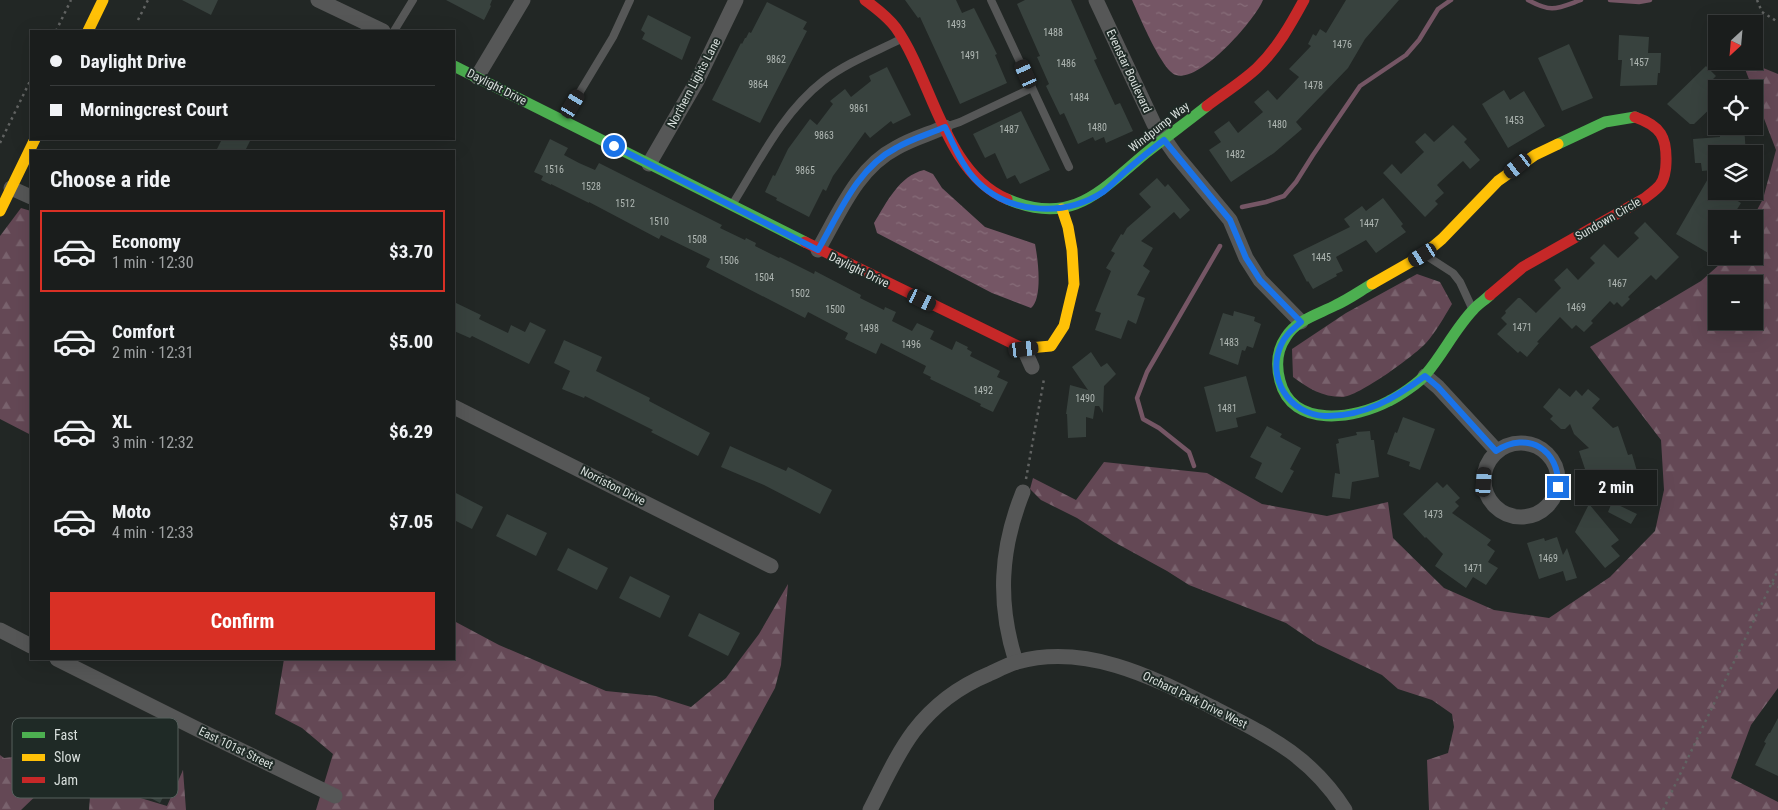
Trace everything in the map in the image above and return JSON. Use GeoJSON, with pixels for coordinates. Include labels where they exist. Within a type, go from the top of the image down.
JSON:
{"type":"FeatureCollection","features":[{"type":"Feature","properties":{"kind":"street"},"geometry":{"type":"LineString","coordinates":[[88,30],[102,0]]}},
{"type":"Feature","properties":{"kind":"street"},"geometry":{"type":"LineString","coordinates":[[318,0],[382,30]]}},
{"type":"Feature","properties":{"kind":"street"},"geometry":{"type":"LineString","coordinates":[[477,77],[523,0]]}},
{"type":"Feature","properties":{"kind":"street","name":"Northern Lights Lane"},"geometry":{"type":"LineString","coordinates":[[649,164],[697,81],[736,0]]}},
{"type":"Feature","properties":{"kind":"street","name":"Windpump Way"},"geometry":{"type":"LineString","coordinates":[[865,0],[886,16],[903,38],[965,167],[982,186],[1002,199],[1030,208],[1046,210],[1077,204],[1102,192],[1147,152],[1246,78],[1262,62],[1289,26],[1304,0]]}},
{"type":"Feature","properties":{"kind":"street","name":"Evenstar Boulevard"},"geometry":{"type":"LineString","coordinates":[[1096,0],[1148,113],[1164,140]]}},
{"type":"Feature","properties":{"kind":"street","name":"Daylight Drive"},"geometry":{"type":"LineString","coordinates":[[455,66],[818,250],[1024,349]]}},
{"type":"Feature","properties":{"kind":"street","name":"Sundown Circle"},"geometry":{"type":"LineString","coordinates":[[1634,117],[1647,120],[1664,138],[1667,146],[1666,168],[1661,184],[1645,198],[1522,267],[1473,310],[1425,376],[1389,401],[1375,407],[1341,415],[1326,416],[1307,413],[1299,409],[1287,398],[1280,382],[1277,364],[1281,345],[1286,336],[1301,322],[1343,301],[1423,255],[1442,239],[1498,181],[1535,155],[1605,122],[1634,117]]}},
{"type":"Feature","properties":{"kind":"street"},"geometry":{"type":"LineString","coordinates":[[818,250],[851,193],[868,169],[896,148],[945,127]]}},
{"type":"Feature","properties":{"kind":"street"},"geometry":{"type":"LineString","coordinates":[[0,211],[35,140]]}},
{"type":"Feature","properties":{"kind":"street"},"geometry":{"type":"LineString","coordinates":[[1164,140],[1230,220],[1246,258],[1260,280],[1301,322]]}},
{"type":"Feature","properties":{"kind":"street"},"geometry":{"type":"LineString","coordinates":[[11,188],[30,197]]}},
{"type":"Feature","properties":{"kind":"street"},"geometry":{"type":"LineString","coordinates":[[1032,367],[1024,349],[1051,346],[1064,326],[1074,284],[1072,250],[1062,208]]}},
{"type":"Feature","properties":{"kind":"street"},"geometry":{"type":"LineString","coordinates":[[1425,376],[1438,387],[1496,451]]}},
{"type":"Feature","properties":{"kind":"street","name":"Norriston Drive"},"geometry":{"type":"LineString","coordinates":[[455,408],[771,566]]}},
{"type":"Feature","properties":{"kind":"street"},"geometry":{"type":"LineString","coordinates":[[1523,442],[1534,444],[1551,457],[1556,466],[1558,487],[1550,503],[1543,510],[1535,514],[1517,517],[1500,510],[1492,502],[1486,492],[1484,482],[1485,470],[1489,460],[1496,451],[1504,446],[1523,442]]}},
{"type":"Feature","properties":{"kind":"street"},"geometry":{"type":"LineString","coordinates":[[1016,662],[1006,623],[1003,587],[1010,531],[1023,492]]}},
{"type":"Feature","properties":{"kind":"street"},"geometry":{"type":"LineString","coordinates":[[0,630],[30,645]]}},
{"type":"Feature","properties":{"kind":"street","name":"Orchard Park Drive West"},"geometry":{"type":"LineString","coordinates":[[870,810],[900,750],[924,718],[944,700],[980,677],[1016,662],[1054,657],[1075,658],[1122,667],[1151,677],[1253,728],[1292,752],[1309,766],[1329,786],[1345,810]]}},
{"type":"Feature","properties":{"kind":"street","name":"East 101st Street"},"geometry":{"type":"LineString","coordinates":[[59,660],[175,718]]}},
{"type":"Feature","properties":{"kind":"street","name":"East 101st Street"},"geometry":{"type":"LineString","coordinates":[[178,720],[335,796]]}},
{"type":"Feature","properties":{"kind":"lane"},"geometry":{"type":"LineString","coordinates":[[395,30],[413,0]]}},
{"type":"Feature","properties":{"kind":"lane"},"geometry":{"type":"LineString","coordinates":[[563,120],[613,37],[630,0]]}},
{"type":"Feature","properties":{"kind":"lane"},"geometry":{"type":"LineString","coordinates":[[991,0],[1069,167]]}},
{"type":"Feature","properties":{"kind":"lane"},"geometry":{"type":"LineString","coordinates":[[731,206],[789,115],[810,93],[842,69],[903,38]]}},
{"type":"Feature","properties":{"kind":"lane"},"geometry":{"type":"LineString","coordinates":[[945,127],[960,122],[1032,88]]}},
{"type":"Feature","properties":{"kind":"lane"},"geometry":{"type":"LineString","coordinates":[[1423,255],[1453,272],[1460,282],[1473,310]]}},
{"type":"Feature","properties":{"kind":"path"},"geometry":{"type":"LineString","coordinates":[[56,30],[71,0]]}},
{"type":"Feature","properties":{"kind":"path"},"geometry":{"type":"LineString","coordinates":[[138,20],[148,0]]}},
{"type":"Feature","properties":{"kind":"path"},"geometry":{"type":"LineString","coordinates":[[1757,0],[1762,12],[1778,22]]}},
{"type":"Feature","properties":{"kind":"path"},"geometry":{"type":"LineString","coordinates":[[0,143],[30,81]]}},
{"type":"Feature","properties":{"kind":"path"},"geometry":{"type":"LineString","coordinates":[[1023,492],[1044,379]]}},
{"type":"Feature","properties":{"kind":"path"},"geometry":{"type":"LineString","coordinates":[[1664,808],[1778,570]]}},
{"type":"Feature","properties":{"kind":"path"},"geometry":{"type":"LineString","coordinates":[[1772,583],[1778,587]]}},
{"type":"Feature","properties":{"kind":"green space"},"geometry":{"type":"Polygon","coordinates":[[[1763,68],[1778,74],[1778,688],[1751,725],[1731,778],[1778,802],[1778,810],[1429,810],[1427,760],[1448,753],[1454,727],[1452,714],[1432,700],[1398,689],[1382,675],[1317,644],[1286,623],[1189,585],[1114,542],[1077,518],[1041,500],[1030,489],[1033,478],[1076,500],[1104,462],[1207,473],[1262,504],[1327,516],[1388,502],[1393,538],[1444,588],[1494,610],[1549,618],[1610,577],[1655,531],[1664,490],[1661,440],[1590,347],[1701,281],[1719,265],[1763,265],[1763,210],[1757,210],[1763,199],[1776,150],[1763,116],[1763,80],[1749,80],[1745,70],[1763,70],[1763,68]]]}},
{"type":"Feature","properties":{"kind":"green space"},"geometry":{"type":"Polygon","coordinates":[[[21,208],[30,211],[30,434],[0,419],[0,236],[21,208]]]}},
{"type":"Feature","properties":{"kind":"green space"},"geometry":{"type":"Polygon","coordinates":[[[1417,274],[1440,282],[1452,304],[1433,334],[1420,349],[1372,383],[1350,395],[1342,397],[1335,397],[1316,391],[1293,377],[1292,349],[1346,313],[1417,274]]]}},
{"type":"Feature","properties":{"kind":"green space"},"geometry":{"type":"Polygon","coordinates":[[[788,584],[781,665],[775,688],[714,800],[714,810],[316,810],[333,754],[302,728],[275,714],[284,660],[455,660],[455,622],[499,645],[606,691],[656,696],[691,707],[726,678],[759,634],[788,584]]]}},
{"type":"Feature","properties":{"kind":"green space"},"geometry":{"type":"Polygon","coordinates":[[[0,755],[4,758],[12,757],[12,798],[34,798],[21,810],[0,810],[0,755]]]}},
{"type":"Feature","properties":{"kind":"green space"},"geometry":{"type":"Polygon","coordinates":[[[183,770],[186,810],[89,810],[90,798],[141,798],[167,806],[171,798],[178,798],[178,781],[183,770]]]}},
{"type":"Feature","properties":{"kind":"water"},"geometry":{"type":"Polygon","coordinates":[[[1132,0],[1263,0],[1249,21],[1226,48],[1199,69],[1186,75],[1176,75],[1164,64],[1132,0]]]}},
{"type":"Feature","properties":{"kind":"water"},"geometry":{"type":"Polygon","coordinates":[[[924,170],[933,174],[942,188],[985,227],[1035,244],[1038,287],[1035,303],[1031,308],[992,293],[877,233],[874,223],[894,191],[907,178],[924,170]]]}},
{"type":"Feature","properties":{"kind":"building"},"geometry":{"type":"Polygon","coordinates":[[[182,0],[218,0],[211,15],[182,0]]]}},
{"type":"Feature","properties":{"kind":"building"},"geometry":{"type":"Polygon","coordinates":[[[446,0],[492,0],[484,20],[446,0]]]}},
{"type":"Feature","properties":{"kind":"building"},"geometry":{"type":"Polygon","coordinates":[[[905,0],[956,0],[962,13],[974,8],[997,54],[995,55],[1007,83],[960,104],[920,17],[918,18],[905,0]]]}},
{"type":"Feature","properties":{"kind":"building"},"geometry":{"type":"Polygon","coordinates":[[[1025,0],[1071,0],[1097,59],[1094,60],[1115,105],[1120,103],[1133,131],[1106,143],[1104,137],[1095,141],[1093,137],[1078,144],[1064,113],[1060,115],[1046,86],[1049,84],[1037,57],[1040,56],[1017,4],[1025,0]]]}},
{"type":"Feature","properties":{"kind":"building"},"geometry":{"type":"Polygon","coordinates":[[[1346,0],[1399,0],[1365,39],[1348,68],[1296,122],[1302,129],[1274,153],[1231,182],[1209,150],[1221,142],[1214,132],[1229,121],[1238,133],[1263,112],[1254,102],[1268,90],[1277,100],[1299,77],[1289,69],[1311,46],[1308,44],[1313,34],[1316,36],[1320,29],[1326,33],[1346,0]]]}},
{"type":"Feature","properties":{"kind":"building"},"geometry":{"type":"Polygon","coordinates":[[[767,2],[807,22],[803,29],[807,31],[760,123],[712,100],[741,43],[749,32],[751,33],[767,2]]]}},
{"type":"Feature","properties":{"kind":"building"},"geometry":{"type":"Polygon","coordinates":[[[648,15],[691,37],[682,60],[642,39],[645,33],[641,30],[648,15]]]}},
{"type":"Feature","properties":{"kind":"building"},"geometry":{"type":"Polygon","coordinates":[[[1619,35],[1649,37],[1648,53],[1661,53],[1657,85],[1620,86],[1622,60],[1618,60],[1619,35]]]}},
{"type":"Feature","properties":{"kind":"building"},"geometry":{"type":"Polygon","coordinates":[[[1569,44],[1593,98],[1562,111],[1538,58],[1569,44]]]}},
{"type":"Feature","properties":{"kind":"building"},"geometry":{"type":"Polygon","coordinates":[[[1706,66],[1716,76],[1712,80],[1708,80],[1708,111],[1694,124],[1690,124],[1667,104],[1706,66]]]}},
{"type":"Feature","properties":{"kind":"building"},"geometry":{"type":"Polygon","coordinates":[[[887,67],[911,115],[893,124],[891,121],[870,138],[865,132],[833,176],[826,191],[823,189],[809,217],[776,200],[777,198],[765,192],[788,149],[810,119],[817,125],[833,104],[830,101],[845,89],[851,97],[871,81],[869,76],[887,67]]]}},
{"type":"Feature","properties":{"kind":"building"},"geometry":{"type":"Polygon","coordinates":[[[1504,90],[1510,100],[1524,91],[1545,126],[1508,148],[1482,104],[1504,90]]]}},
{"type":"Feature","properties":{"kind":"building"},"geometry":{"type":"Polygon","coordinates":[[[1021,111],[1050,170],[1020,184],[1015,175],[1007,179],[995,153],[985,158],[973,134],[1021,111]]]}},
{"type":"Feature","properties":{"kind":"building"},"geometry":{"type":"Polygon","coordinates":[[[1453,125],[1467,139],[1464,142],[1480,160],[1470,169],[1463,161],[1437,185],[1444,193],[1435,201],[1438,204],[1425,217],[1383,173],[1392,164],[1401,174],[1424,152],[1415,142],[1425,133],[1434,142],[1453,125]]]}},
{"type":"Feature","properties":{"kind":"building"},"geometry":{"type":"Polygon","coordinates":[[[1720,135],[1745,135],[1745,145],[1708,145],[1708,170],[1702,171],[1701,163],[1695,163],[1693,139],[1720,137],[1720,135]]]}},
{"type":"Feature","properties":{"kind":"building"},"geometry":{"type":"Polygon","coordinates":[[[550,139],[568,148],[564,155],[579,163],[595,170],[599,163],[722,225],[720,228],[756,243],[755,246],[814,274],[815,271],[861,295],[860,298],[884,310],[885,307],[896,312],[892,321],[912,331],[917,323],[934,331],[930,339],[952,350],[956,341],[968,347],[967,349],[972,352],[970,356],[1000,371],[997,377],[1008,382],[993,412],[980,406],[981,404],[930,379],[931,377],[923,373],[926,366],[881,343],[876,354],[845,339],[848,333],[808,312],[805,318],[706,267],[710,259],[661,235],[659,239],[589,202],[541,180],[543,176],[534,172],[550,139]]]}},
{"type":"Feature","properties":{"kind":"building"},"geometry":{"type":"Polygon","coordinates":[[[222,140],[250,140],[246,150],[216,150],[222,140]]]}},
{"type":"Feature","properties":{"kind":"building"},"geometry":{"type":"Polygon","coordinates":[[[1157,178],[1165,187],[1168,184],[1190,210],[1180,219],[1174,212],[1141,241],[1153,248],[1143,266],[1150,271],[1137,295],[1145,298],[1136,324],[1128,320],[1121,339],[1095,330],[1101,313],[1095,311],[1111,271],[1106,268],[1115,253],[1111,251],[1121,234],[1123,235],[1127,228],[1151,207],[1139,194],[1157,178]]]}},
{"type":"Feature","properties":{"kind":"building"},"geometry":{"type":"Polygon","coordinates":[[[1708,179],[1708,200],[1736,200],[1741,203],[1737,210],[1708,210],[1708,253],[1676,234],[1708,179]]]}},
{"type":"Feature","properties":{"kind":"building"},"geometry":{"type":"Polygon","coordinates":[[[1383,198],[1403,224],[1401,226],[1406,232],[1376,253],[1366,240],[1336,257],[1343,271],[1313,289],[1307,282],[1293,255],[1350,227],[1344,219],[1362,206],[1366,211],[1383,198]]]}},
{"type":"Feature","properties":{"kind":"building"},"geometry":{"type":"Polygon","coordinates":[[[1645,222],[1679,257],[1656,280],[1651,275],[1628,297],[1630,299],[1622,307],[1617,302],[1614,305],[1610,301],[1591,321],[1593,323],[1584,332],[1576,325],[1572,329],[1560,317],[1537,342],[1539,343],[1527,357],[1520,351],[1518,353],[1497,334],[1507,324],[1501,318],[1506,313],[1505,311],[1518,298],[1536,313],[1561,288],[1554,280],[1567,268],[1578,280],[1595,263],[1590,258],[1604,244],[1618,258],[1639,238],[1634,233],[1645,222]]]}},
{"type":"Feature","properties":{"kind":"building"},"geometry":{"type":"Polygon","coordinates":[[[455,302],[481,315],[479,319],[508,333],[511,325],[525,332],[530,322],[546,330],[529,364],[472,336],[470,338],[455,331],[455,302]]]}},
{"type":"Feature","properties":{"kind":"building"},"geometry":{"type":"Polygon","coordinates":[[[1234,311],[1255,317],[1254,321],[1261,324],[1253,348],[1247,346],[1245,351],[1242,350],[1238,365],[1209,354],[1223,313],[1233,316],[1234,311]]]}},
{"type":"Feature","properties":{"kind":"building"},"geometry":{"type":"Polygon","coordinates":[[[564,340],[602,357],[596,371],[650,398],[649,401],[710,433],[698,456],[651,432],[653,430],[585,396],[584,398],[562,389],[570,371],[554,363],[564,340]]]}},
{"type":"Feature","properties":{"kind":"building"},"geometry":{"type":"Polygon","coordinates":[[[1091,352],[1101,367],[1107,363],[1116,374],[1104,386],[1103,413],[1099,406],[1095,406],[1093,419],[1086,417],[1086,437],[1068,438],[1066,414],[1070,385],[1088,390],[1072,367],[1091,352]]]}},
{"type":"Feature","properties":{"kind":"building"},"geometry":{"type":"Polygon","coordinates":[[[1246,376],[1256,413],[1236,418],[1238,427],[1216,432],[1204,387],[1246,376]]]}},
{"type":"Feature","properties":{"kind":"building"},"geometry":{"type":"Polygon","coordinates":[[[1559,388],[1570,397],[1576,390],[1582,396],[1588,389],[1600,399],[1592,408],[1613,428],[1618,426],[1628,455],[1632,454],[1637,471],[1622,476],[1620,471],[1589,481],[1579,451],[1589,448],[1574,434],[1570,424],[1565,429],[1561,429],[1550,419],[1553,416],[1543,407],[1559,388]]]}},
{"type":"Feature","properties":{"kind":"building"},"geometry":{"type":"Polygon","coordinates":[[[1403,417],[1435,429],[1420,470],[1409,466],[1410,462],[1387,454],[1403,417]]]}},
{"type":"Feature","properties":{"kind":"building"},"geometry":{"type":"Polygon","coordinates":[[[1267,426],[1282,434],[1280,437],[1301,448],[1290,469],[1294,471],[1282,493],[1255,478],[1262,463],[1250,457],[1267,426]]]}},
{"type":"Feature","properties":{"kind":"building"},"geometry":{"type":"Polygon","coordinates":[[[1370,431],[1371,440],[1374,440],[1379,477],[1352,482],[1350,499],[1332,497],[1335,473],[1340,474],[1336,444],[1339,443],[1338,439],[1357,435],[1356,432],[1370,431]]]}},
{"type":"Feature","properties":{"kind":"building"},"geometry":{"type":"Polygon","coordinates":[[[730,446],[786,471],[788,467],[832,490],[820,514],[764,485],[721,467],[730,446]]]}},
{"type":"Feature","properties":{"kind":"building"},"geometry":{"type":"Polygon","coordinates":[[[1437,482],[1443,488],[1447,484],[1460,498],[1455,502],[1459,506],[1452,513],[1491,540],[1487,545],[1495,551],[1488,562],[1498,568],[1486,585],[1473,577],[1466,588],[1435,566],[1443,554],[1403,514],[1437,482]]]}},
{"type":"Feature","properties":{"kind":"building"},"geometry":{"type":"Polygon","coordinates":[[[455,493],[483,507],[472,529],[455,520],[455,493]]]}},
{"type":"Feature","properties":{"kind":"building"},"geometry":{"type":"Polygon","coordinates":[[[1612,502],[1637,514],[1631,524],[1608,512],[1612,502]]]}},
{"type":"Feature","properties":{"kind":"building"},"geometry":{"type":"Polygon","coordinates":[[[1589,504],[1619,540],[1611,546],[1620,556],[1605,568],[1575,532],[1589,504]]]}},
{"type":"Feature","properties":{"kind":"building"},"geometry":{"type":"Polygon","coordinates":[[[507,514],[547,533],[536,556],[496,536],[507,514]]]}},
{"type":"Feature","properties":{"kind":"building"},"geometry":{"type":"Polygon","coordinates":[[[1557,537],[1563,555],[1567,548],[1577,578],[1566,581],[1563,571],[1539,579],[1527,543],[1544,538],[1545,541],[1557,537]]]}},
{"type":"Feature","properties":{"kind":"building"},"geometry":{"type":"Polygon","coordinates":[[[568,548],[608,568],[597,590],[557,570],[568,548]]]}},
{"type":"Feature","properties":{"kind":"building"},"geometry":{"type":"Polygon","coordinates":[[[630,576],[670,596],[660,618],[619,598],[630,576]]]}},
{"type":"Feature","properties":{"kind":"building"},"geometry":{"type":"Polygon","coordinates":[[[699,613],[740,633],[728,656],[688,636],[699,613]]]}},
{"type":"Feature","properties":{"kind":"building"},"geometry":{"type":"Polygon","coordinates":[[[1778,718],[1778,776],[1755,765],[1766,743],[1764,742],[1778,718]]]}},
{"type":"Feature","properties":{"kind":"building"},"geometry":{"type":"Polygon","coordinates":[[[151,798],[163,798],[160,803],[151,798]]]}},
{"type":"Feature","properties":{"kind":"waterway"},"geometry":{"type":"LineString","coordinates":[[1242,207],[1284,196],[1296,182],[1360,86],[1406,55],[1419,40],[1438,9],[1451,0]]}},
{"type":"Feature","properties":{"kind":"waterway"},"geometry":{"type":"LineString","coordinates":[[1528,0],[1549,8],[1566,6],[1581,0]]}},
{"type":"Feature","properties":{"kind":"waterway"},"geometry":{"type":"LineString","coordinates":[[1610,0],[1639,2],[1650,0]]}},
{"type":"Feature","properties":{"kind":"waterway"},"geometry":{"type":"LineString","coordinates":[[1194,466],[1189,452],[1159,428],[1143,419],[1137,398],[1147,372],[1220,246]]}},
{"type":"Feature","properties":{"kind":"traffic: fast"},"geometry":{"type":"LineString","coordinates":[[455,67],[805,242]]}},
{"type":"Feature","properties":{"kind":"traffic: fast"},"geometry":{"type":"LineString","coordinates":[[1007,199],[1030,207],[1050,209],[1067,207],[1084,201],[1099,192],[1207,106]]}},
{"type":"Feature","properties":{"kind":"traffic: fast"},"geometry":{"type":"LineString","coordinates":[[1558,144],[1605,122],[1635,117]]}},
{"type":"Feature","properties":{"kind":"traffic: fast"},"geometry":{"type":"LineString","coordinates":[[1372,284],[1308,318],[1290,331],[1286,337],[1279,353],[1279,375],[1287,396],[1297,407],[1311,413],[1326,416],[1343,415],[1375,407],[1393,399],[1423,378],[1467,317],[1490,295]]}},
{"type":"Feature","properties":{"kind":"traffic: slow"},"geometry":{"type":"LineString","coordinates":[[88,30],[103,0]]}},
{"type":"Feature","properties":{"kind":"traffic: slow"},"geometry":{"type":"LineString","coordinates":[[0,211],[35,140]]}},
{"type":"Feature","properties":{"kind":"traffic: slow"},"geometry":{"type":"LineString","coordinates":[[1372,284],[1423,255],[1442,239],[1498,181],[1535,155],[1558,144]]}},
{"type":"Feature","properties":{"kind":"traffic: slow"},"geometry":{"type":"LineString","coordinates":[[1029,348],[1051,346],[1064,326],[1074,284],[1072,250],[1068,227],[1062,209]]}},
{"type":"Feature","properties":{"kind":"traffic: jam"},"geometry":{"type":"LineString","coordinates":[[865,0],[886,16],[909,49],[942,123],[954,147],[968,168],[986,186],[1007,199]]}},
{"type":"Feature","properties":{"kind":"traffic: jam"},"geometry":{"type":"LineString","coordinates":[[1207,106],[1245,78],[1264,61],[1283,36],[1304,0]]}},
{"type":"Feature","properties":{"kind":"traffic: jam"},"geometry":{"type":"LineString","coordinates":[[1490,295],[1523,267],[1645,198],[1660,185],[1664,178],[1666,166],[1663,139],[1661,134],[1651,124],[1635,117]]}},
{"type":"Feature","properties":{"kind":"traffic: jam"},"geometry":{"type":"LineString","coordinates":[[805,242],[1024,349],[1029,348]]}},
{"type":"Feature","properties":{"kind":"route"},"geometry":{"type":"LineString","coordinates":[[614,146],[818,250],[851,193],[868,169],[896,148],[945,127],[965,167],[982,186],[1002,199],[1030,208],[1046,210],[1077,204],[1102,192],[1147,152],[1164,140],[1223,209],[1236,230],[1246,258],[1260,280],[1301,322],[1286,336],[1278,354],[1277,364],[1282,390],[1293,404],[1299,409],[1315,415],[1326,416],[1356,413],[1389,401],[1425,376],[1438,387],[1496,451],[1504,446],[1523,442],[1534,444],[1543,449],[1556,466],[1558,487]]}}]}
